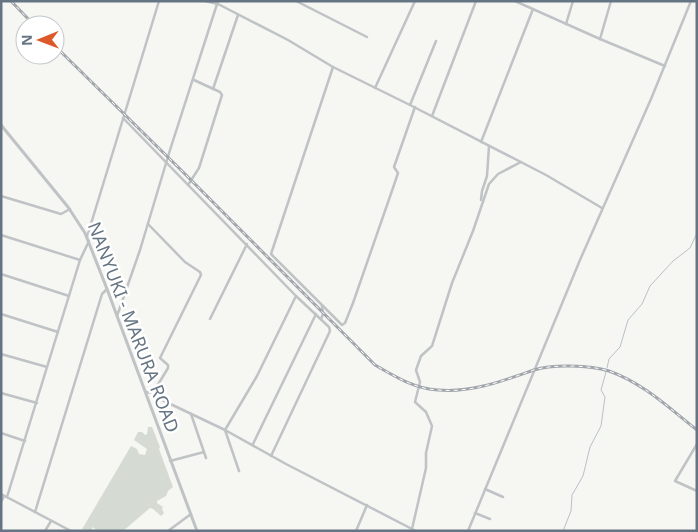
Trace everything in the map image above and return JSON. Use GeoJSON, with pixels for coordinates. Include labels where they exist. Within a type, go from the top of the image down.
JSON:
{"type":"FeatureCollection","features":[{"type":"Feature","properties":{"kind":"street"},"geometry":{"type":"LineString","coordinates":[[1,502],[25,441],[37,403],[159,1]]}},
{"type":"Feature","properties":{"kind":"street"},"geometry":{"type":"LineString","coordinates":[[205,1],[218,2],[333,67],[521,162],[602,208]]}},
{"type":"Feature","properties":{"kind":"street"},"geometry":{"type":"LineString","coordinates":[[296,1],[367,37]]}},
{"type":"Feature","properties":{"kind":"street"},"geometry":{"type":"LineString","coordinates":[[375,88],[415,1]]}},
{"type":"Feature","properties":{"kind":"street"},"geometry":{"type":"LineString","coordinates":[[432,116],[476,1]]}},
{"type":"Feature","properties":{"kind":"street"},"geometry":{"type":"LineString","coordinates":[[566,24],[573,1]]}},
{"type":"Feature","properties":{"kind":"street"},"geometry":{"type":"LineString","coordinates":[[600,40],[611,1]]}},
{"type":"Feature","properties":{"kind":"street"},"geometry":{"type":"LineString","coordinates":[[468,531],[602,208],[665,66],[691,1]]}},
{"type":"Feature","properties":{"kind":"street"},"geometry":{"type":"LineString","coordinates":[[117,316],[218,2]]}},
{"type":"Feature","properties":{"kind":"street"},"geometry":{"type":"LineString","coordinates":[[518,2],[600,40],[665,66]]}},
{"type":"Feature","properties":{"kind":"street"},"geometry":{"type":"LineString","coordinates":[[481,142],[533,9]]}},
{"type":"Feature","properties":{"kind":"street"},"geometry":{"type":"LineString","coordinates":[[213,89],[238,15]]}},
{"type":"Feature","properties":{"kind":"street"},"geometry":{"type":"LineString","coordinates":[[410,105],[436,41]]}},
{"type":"Feature","properties":{"kind":"street"},"geometry":{"type":"LineString","coordinates":[[333,67],[271,252],[273,257],[341,325],[344,325],[358,289],[394,185],[398,173],[394,165],[415,108]]}},
{"type":"Feature","properties":{"kind":"street"},"geometry":{"type":"LineString","coordinates":[[188,185],[199,168],[222,98],[221,94],[194,80]]}},
{"type":"Feature","properties":{"kind":"street"},"geometry":{"type":"LineString","coordinates":[[123,118],[296,296],[329,327],[330,331],[271,456]]}},
{"type":"Feature","properties":{"kind":"street","name":"NANYUKI - MARURA ROAD"},"geometry":{"type":"LineString","coordinates":[[1,125],[70,209],[88,239],[108,288],[197,531]]}},
{"type":"Feature","properties":{"kind":"street"},"geometry":{"type":"LineString","coordinates":[[481,204],[482,191],[487,176],[489,146]]}},
{"type":"Feature","properties":{"kind":"street"},"geometry":{"type":"LineString","coordinates":[[412,529],[426,468],[426,453],[432,426],[428,415],[414,402],[420,382],[416,370],[421,356],[432,346],[452,283],[489,184],[493,178],[506,169],[521,162]]}},
{"type":"Feature","properties":{"kind":"street"},"geometry":{"type":"LineString","coordinates":[[1,196],[61,214],[70,209]]}},
{"type":"Feature","properties":{"kind":"street"},"geometry":{"type":"LineString","coordinates":[[148,224],[185,262],[200,273],[160,358],[168,365],[168,368],[153,393]]}},
{"type":"Feature","properties":{"kind":"street"},"geometry":{"type":"LineString","coordinates":[[1,235],[80,260]]}},
{"type":"Feature","properties":{"kind":"street"},"geometry":{"type":"LineString","coordinates":[[210,319],[247,244]]}},
{"type":"Feature","properties":{"kind":"street"},"geometry":{"type":"LineString","coordinates":[[1,274],[69,296]]}},
{"type":"Feature","properties":{"kind":"street"},"geometry":{"type":"LineString","coordinates":[[35,512],[102,294],[108,288]]}},
{"type":"Feature","properties":{"kind":"street"},"geometry":{"type":"LineString","coordinates":[[239,471],[225,430],[257,376],[296,296]]}},
{"type":"Feature","properties":{"kind":"street"},"geometry":{"type":"LineString","coordinates":[[321,319],[323,314],[322,305]]}},
{"type":"Feature","properties":{"kind":"street"},"geometry":{"type":"LineString","coordinates":[[1,314],[58,332]]}},
{"type":"Feature","properties":{"kind":"street"},"geometry":{"type":"LineString","coordinates":[[253,444],[316,314]]}},
{"type":"Feature","properties":{"kind":"street"},"geometry":{"type":"LineString","coordinates":[[1,354],[47,367]]}},
{"type":"Feature","properties":{"kind":"street"},"geometry":{"type":"LineString","coordinates":[[146,392],[153,393],[162,400],[253,444],[271,456],[416,531]]}},
{"type":"Feature","properties":{"kind":"street"},"geometry":{"type":"LineString","coordinates":[[1,393],[37,403]]}},
{"type":"Feature","properties":{"kind":"street"},"geometry":{"type":"LineString","coordinates":[[191,414],[206,458]]}},
{"type":"Feature","properties":{"kind":"street"},"geometry":{"type":"LineString","coordinates":[[1,433],[25,441]]}},
{"type":"Feature","properties":{"kind":"street"},"geometry":{"type":"LineString","coordinates":[[697,444],[675,481],[697,491]]}},
{"type":"Feature","properties":{"kind":"street"},"geometry":{"type":"LineString","coordinates":[[170,461],[204,452]]}},
{"type":"Feature","properties":{"kind":"street"},"geometry":{"type":"LineString","coordinates":[[485,489],[502,497]]}},
{"type":"Feature","properties":{"kind":"street"},"geometry":{"type":"LineString","coordinates":[[4,496],[71,531]]}},
{"type":"Feature","properties":{"kind":"street"},"geometry":{"type":"LineString","coordinates":[[356,531],[367,505]]}},
{"type":"Feature","properties":{"kind":"street"},"geometry":{"type":"LineString","coordinates":[[475,513],[490,519]]}},
{"type":"Feature","properties":{"kind":"street"},"geometry":{"type":"LineString","coordinates":[[168,531],[191,514]]}},
{"type":"Feature","properties":{"kind":"street"},"geometry":{"type":"LineString","coordinates":[[45,531],[51,521]]}},
{"type":"Feature","properties":{"kind":"shaded area"},"geometry":{"type":"Polygon","coordinates":[[[148,427],[152,427],[173,487],[166,496],[157,501],[163,507],[164,513],[161,516],[150,508],[123,531],[97,531],[93,527],[91,531],[81,531],[131,446],[137,449],[139,454],[145,455],[147,449],[134,440],[138,432],[147,434],[148,427]]]}},
{"type":"Feature","properties":{"kind":"waterway"},"geometry":{"type":"LineString","coordinates":[[607,368],[609,359],[620,347],[628,320],[642,304],[650,286],[673,261],[690,248],[697,233]]}},
{"type":"Feature","properties":{"kind":"waterway"},"geometry":{"type":"LineString","coordinates":[[563,531],[571,511],[572,495],[583,476],[590,447],[601,426],[605,397],[601,390],[606,372]]}},
{"type":"Feature","properties":{"kind":"railway"},"geometry":{"type":"LineString","coordinates":[[11,1],[24,15]]}},
{"type":"Feature","properties":{"kind":"railway"},"geometry":{"type":"LineString","coordinates":[[65,56],[375,365],[413,385],[429,389],[451,390],[475,388],[542,368],[592,367],[609,371],[633,382],[697,430]]}}]}
